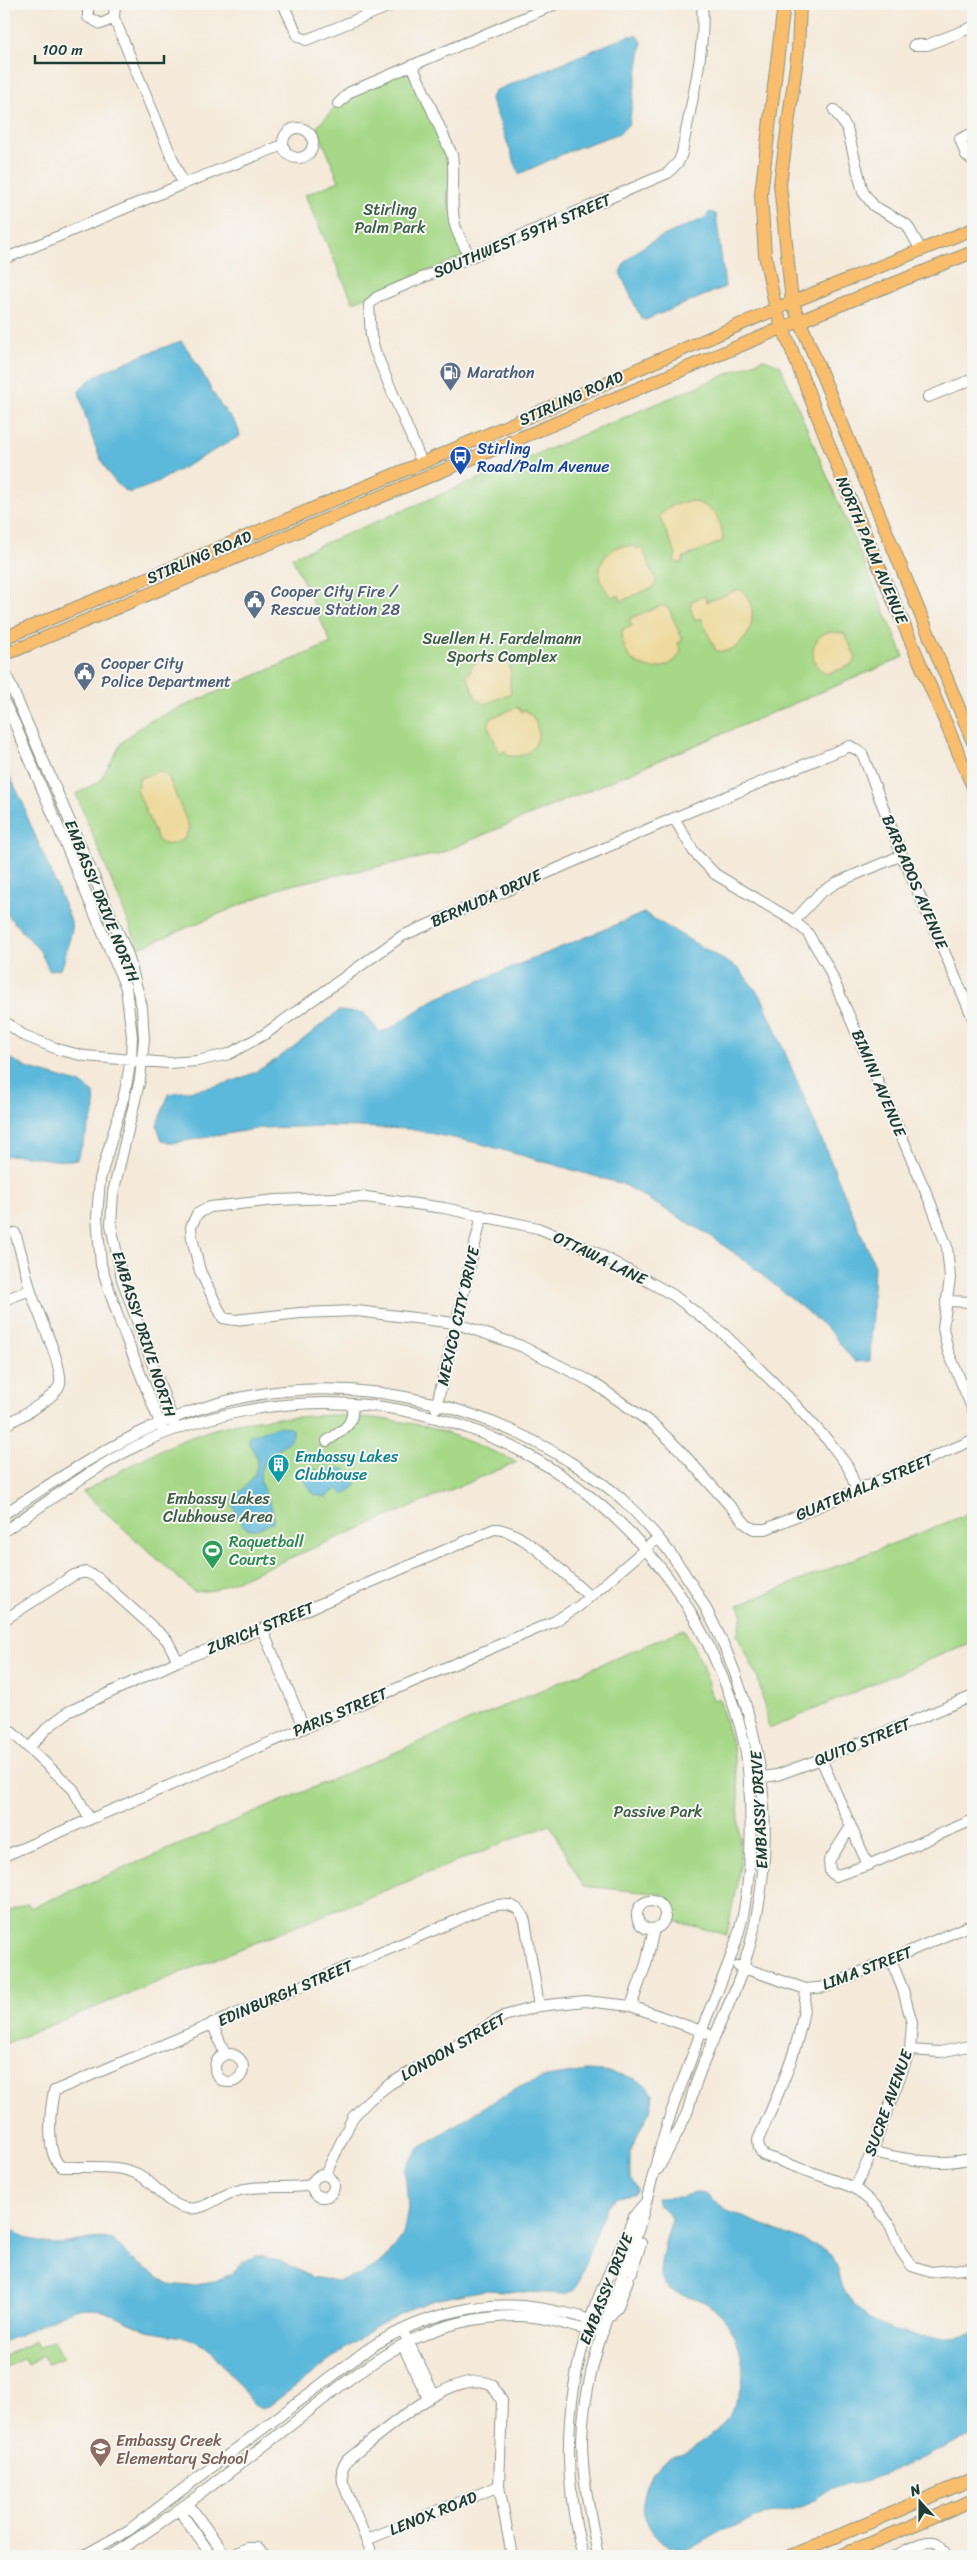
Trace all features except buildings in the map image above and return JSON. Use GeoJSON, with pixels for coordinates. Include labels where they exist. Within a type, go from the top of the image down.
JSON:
{"type":"FeatureCollection","features":[{"type":"Feature","properties":{"kind":"main road","name":"NORTH PALM AVENUE"},"geometry":{"type":"LineString","coordinates":[[784,4],[761,194],[765,255],[776,310],[849,496],[973,787]]}},
{"type":"Feature","properties":{"kind":"main road","name":"NORTH PALM AVENUE"},"geometry":{"type":"LineString","coordinates":[[800,4],[798,51],[780,184],[792,302],[973,742]]}},
{"type":"Feature","properties":{"kind":"main road","name":"STIRLING ROAD"},"geometry":{"type":"LineString","coordinates":[[4,638],[422,463],[792,302],[973,229]]}},
{"type":"Feature","properties":{"kind":"main road","name":"STIRLING ROAD"},"geometry":{"type":"LineString","coordinates":[[4,654],[782,328],[973,252]]}},
{"type":"Feature","properties":{"kind":"main road"},"geometry":{"type":"LineString","coordinates":[[790,2556],[973,2479]]}},
{"type":"Feature","properties":{"kind":"main road"},"geometry":{"type":"LineString","coordinates":[[840,2556],[973,2500]]}},
{"type":"Feature","properties":{"kind":"street"},"geometry":{"type":"LineString","coordinates":[[88,4],[88,17],[96,23],[106,24],[114,18]]}},
{"type":"Feature","properties":{"kind":"street"},"geometry":{"type":"LineString","coordinates":[[116,4],[114,18],[183,184]]}},
{"type":"Feature","properties":{"kind":"street"},"geometry":{"type":"LineString","coordinates":[[283,4],[294,31],[302,39],[311,38],[395,4]]}},
{"type":"Feature","properties":{"kind":"street"},"geometry":{"type":"LineString","coordinates":[[338,104],[350,92],[556,4]]}},
{"type":"Feature","properties":{"kind":"street","name":"SOUTHWEST 59TH STREET"},"geometry":{"type":"LineString","coordinates":[[422,463],[375,351],[371,336],[369,305],[377,297],[658,178],[674,167],[682,153],[699,54],[703,22],[702,4]]}},
{"type":"Feature","properties":{"kind":"street"},"geometry":{"type":"LineString","coordinates":[[914,45],[928,45],[973,27]]}},
{"type":"Feature","properties":{"kind":"street"},"geometry":{"type":"LineString","coordinates":[[412,65],[452,155],[455,171],[453,212],[455,226],[470,257]]}},
{"type":"Feature","properties":{"kind":"street"},"geometry":{"type":"LineString","coordinates":[[834,110],[847,128],[863,192],[874,206],[908,225],[921,250]]}},
{"type":"Feature","properties":{"kind":"street"},"geometry":{"type":"LineString","coordinates":[[973,133],[960,139],[966,156],[973,161]]}},
{"type":"Feature","properties":{"kind":"street"},"geometry":{"type":"LineString","coordinates":[[4,260],[183,184],[283,145]]}},
{"type":"Feature","properties":{"kind":"street"},"geometry":{"type":"LineString","coordinates":[[928,397],[973,379]]}},
{"type":"Feature","properties":{"kind":"street","name":"EMBASSY DRIVE NORTH"},"geometry":{"type":"LineString","coordinates":[[4,670],[128,955],[142,1007],[142,1060],[113,1192],[111,1225],[122,1279],[176,1430]]}},
{"type":"Feature","properties":{"kind":"street","name":"EMBASSY DRIVE NORTH"},"geometry":{"type":"LineString","coordinates":[[4,702],[126,988],[132,1036],[131,1059],[125,1092],[100,1179],[97,1217],[101,1265],[121,1325],[164,1434]]}},
{"type":"Feature","properties":{"kind":"street","name":"BERMUDA DRIVE"},"geometry":{"type":"LineString","coordinates":[[4,1021],[24,1035],[60,1050],[85,1056],[168,1063],[197,1061],[229,1054],[265,1034],[402,936],[843,747],[856,747]]}},
{"type":"Feature","properties":{"kind":"street","name":"BARBADOS AVENUE"},"geometry":{"type":"LineString","coordinates":[[856,747],[862,753],[902,855],[973,1018]]}},
{"type":"Feature","properties":{"kind":"street","name":"BIMINI AVENUE"},"geometry":{"type":"LineString","coordinates":[[674,818],[694,852],[715,874],[794,921],[807,932],[827,965],[931,1204],[947,1247],[950,1278],[944,1328],[948,1351],[973,1410]]}},
{"type":"Feature","properties":{"kind":"street"},"geometry":{"type":"LineString","coordinates":[[794,921],[820,893],[838,882],[902,855]]}},
{"type":"Feature","properties":{"kind":"street","name":"OTTAWA LANE"},"geometry":{"type":"LineString","coordinates":[[455,1323],[357,1311],[300,1312],[235,1320],[223,1318],[200,1271],[191,1227],[197,1214],[210,1207],[366,1197],[482,1215],[538,1228],[566,1239],[593,1251],[673,1296],[724,1334],[790,1399],[831,1444],[848,1467],[857,1491]]}},
{"type":"Feature","properties":{"kind":"street","name":"MEXICO CITY DRIVE"},"geometry":{"type":"LineString","coordinates":[[435,1416],[455,1323],[482,1215]]}},
{"type":"Feature","properties":{"kind":"street"},"geometry":{"type":"LineString","coordinates":[[4,1426],[54,1394],[60,1383],[57,1365],[30,1290],[25,1260],[16,1233]]}},
{"type":"Feature","properties":{"kind":"street"},"geometry":{"type":"LineString","coordinates":[[4,1300],[30,1290]]}},
{"type":"Feature","properties":{"kind":"street"},"geometry":{"type":"LineString","coordinates":[[946,1301],[973,1302]]}},
{"type":"Feature","properties":{"kind":"street","name":"GUATEMALA STREET"},"geometry":{"type":"LineString","coordinates":[[455,1323],[521,1346],[592,1382],[654,1425],[679,1449],[748,1525],[754,1529],[766,1529],[973,1440]]}},
{"type":"Feature","properties":{"kind":"street","name":"EMBASSY DRIVE"},"geometry":{"type":"LineString","coordinates":[[4,1514],[74,1468],[126,1437],[172,1418],[222,1403],[285,1391],[347,1390],[396,1395],[437,1404],[488,1420],[540,1443],[586,1472],[623,1500],[658,1538],[712,1622],[736,1672],[751,1720],[761,1778],[763,1872],[757,1914],[743,1968],[715,2036],[688,2110],[644,2202],[634,2216],[590,2319],[575,2375],[568,2442],[570,2498],[583,2556]]}},
{"type":"Feature","properties":{"kind":"street"},"geometry":{"type":"LineString","coordinates":[[327,1441],[350,1426],[353,1414],[352,1404]]}},
{"type":"Feature","properties":{"kind":"street","name":"EMBASSY DRIVE"},"geometry":{"type":"LineString","coordinates":[[4,1531],[125,1452],[164,1434],[214,1418],[284,1405],[375,1404],[435,1416],[484,1434],[574,1483],[601,1504],[645,1549],[673,1583],[703,1633],[718,1666],[743,1739],[749,1779],[749,1867],[744,1911],[730,1963],[702,2031],[658,2153],[654,2180]]}},
{"type":"Feature","properties":{"kind":"street","name":"ZURICH STREET"},"geometry":{"type":"LineString","coordinates":[[29,1748],[47,1728],[68,1712],[178,1661],[262,1629],[494,1529],[503,1529],[527,1543],[588,1596]]}},
{"type":"Feature","properties":{"kind":"street","name":"PARIS STREET"},"geometry":{"type":"LineString","coordinates":[[4,1856],[89,1818],[555,1621],[579,1606],[588,1596],[658,1538]]}},
{"type":"Feature","properties":{"kind":"street"},"geometry":{"type":"LineString","coordinates":[[4,1620],[74,1575],[86,1572],[98,1578],[167,1640],[178,1661]]}},
{"type":"Feature","properties":{"kind":"street"},"geometry":{"type":"LineString","coordinates":[[262,1629],[304,1727]]}},
{"type":"Feature","properties":{"kind":"street","name":"QUITO STREET"},"geometry":{"type":"LineString","coordinates":[[749,1779],[777,1775],[821,1759],[973,1696]]}},
{"type":"Feature","properties":{"kind":"street"},"geometry":{"type":"LineString","coordinates":[[4,1725],[73,1790],[89,1818]]}},
{"type":"Feature","properties":{"kind":"street"},"geometry":{"type":"LineString","coordinates":[[821,1759],[868,1865]]}},
{"type":"Feature","properties":{"kind":"street"},"geometry":{"type":"LineString","coordinates":[[850,1828],[829,1861],[830,1871],[835,1876],[868,1865],[973,1820]]}},
{"type":"Feature","properties":{"kind":"street","name":"EDINBURGH STREET"},"geometry":{"type":"LineString","coordinates":[[312,2185],[258,2186],[232,2192],[198,2209],[188,2209],[170,2202],[140,2175],[120,2169],[62,2167],[56,2163],[52,2154],[50,2122],[54,2091],[489,1908],[506,1904],[518,1908],[525,1921],[539,2006]]}},
{"type":"Feature","properties":{"kind":"street","name":"LIMA STREET"},"geometry":{"type":"LineString","coordinates":[[730,1963],[806,1989],[826,1987],[973,1924]]}},
{"type":"Feature","properties":{"kind":"street"},"geometry":{"type":"LineString","coordinates":[[631,2006],[646,1964],[654,1928]]}},
{"type":"Feature","properties":{"kind":"street","name":"SUCRE AVENUE"},"geometry":{"type":"LineString","coordinates":[[855,2188],[872,2152],[910,2050],[912,2023],[903,1990],[891,1960]]}},
{"type":"Feature","properties":{"kind":"street"},"geometry":{"type":"LineString","coordinates":[[806,1989],[805,2011],[788,2070],[758,2140],[759,2148],[763,2154],[855,2188],[877,2207],[891,2227],[901,2251],[912,2266],[930,2272],[973,2268]]}},
{"type":"Feature","properties":{"kind":"street","name":"LONDON STREET"},"geometry":{"type":"LineString","coordinates":[[312,2185],[317,2176],[325,2175],[353,2117],[369,2100],[390,2084],[504,2016],[539,2006],[585,2001],[631,2006],[715,2036]]}},
{"type":"Feature","properties":{"kind":"street"},"geometry":{"type":"LineString","coordinates":[[212,2023],[226,2054]]}},
{"type":"Feature","properties":{"kind":"street"},"geometry":{"type":"LineString","coordinates":[[910,2050],[940,2052],[973,2045]]}},
{"type":"Feature","properties":{"kind":"street"},"geometry":{"type":"LineString","coordinates":[[872,2152],[913,2161],[956,2162],[973,2158]]}},
{"type":"Feature","properties":{"kind":"street"},"geometry":{"type":"LineString","coordinates":[[312,2185],[316,2195],[323,2197],[330,2195],[334,2185],[331,2178],[325,2175]]}},
{"type":"Feature","properties":{"kind":"street","name":"EMBASSY DRIVE"},"geometry":{"type":"LineString","coordinates":[[598,2556],[587,2498],[582,2440],[592,2370],[603,2332],[626,2275],[642,2246],[640,2227],[644,2202]]}},
{"type":"Feature","properties":{"kind":"street"},"geometry":{"type":"LineString","coordinates":[[83,2556],[129,2530],[368,2349],[403,2329],[445,2314],[504,2304],[542,2308],[590,2319],[603,2332]]}},
{"type":"Feature","properties":{"kind":"street"},"geometry":{"type":"LineString","coordinates":[[110,2556],[183,2506],[363,2370],[407,2341],[454,2323],[487,2318],[534,2317],[587,2331],[603,2332]]}},
{"type":"Feature","properties":{"kind":"street"},"geometry":{"type":"LineString","coordinates":[[403,2329],[407,2341],[412,2346],[431,2397]]}},
{"type":"Feature","properties":{"kind":"street"},"geometry":{"type":"LineString","coordinates":[[373,2556],[343,2483],[342,2469],[347,2460],[406,2413],[431,2397],[469,2382],[487,2382],[495,2388],[502,2401],[499,2486],[512,2556]]}},
{"type":"Feature","properties":{"kind":"street","name":"LENOX ROAD"},"geometry":{"type":"LineString","coordinates":[[366,2540],[499,2486]]}},
{"type":"Feature","properties":{"kind":"street"},"geometry":{"type":"LineString","coordinates":[[175,2495],[183,2506],[192,2509],[226,2556]]}},
{"type":"Feature","properties":{"kind":"street"},"geometry":{"type":"LineString","coordinates":[[183,2506],[183,2516],[212,2556]]}},
{"type":"Feature","properties":{"kind":"street"},"geometry":{"type":"LineString","coordinates":[[894,2556],[934,2541],[939,2544],[947,2556]]}},
{"type":"Feature","properties":{"kind":"street"},"geometry":{"type":"LineString","coordinates":[[231,2556],[247,2548],[257,2548],[266,2556]]}},
{"type":"Feature","properties":{"kind":"green space","name":"Stirling Palm Park"},"geometry":{"type":"Polygon","coordinates":[[[412,65],[453,162],[453,212],[469,254],[353,302],[305,195],[339,181],[317,127],[338,104],[412,65]]]}},
{"type":"Feature","properties":{"kind":"green space","name":"Suellen H. Fardelmann Sports Complex"},"geometry":{"type":"Polygon","coordinates":[[[763,359],[780,365],[904,657],[438,854],[285,886],[139,948],[76,794],[100,781],[122,742],[145,723],[331,643],[292,557],[763,359]]]}},
{"type":"Feature","properties":{"kind":"green space","name":"Embassy Lakes Clubhouse Area"},"geometry":{"type":"Polygon","coordinates":[[[331,1415],[391,1420],[427,1427],[517,1462],[214,1590],[194,1592],[83,1492],[160,1450],[222,1427],[265,1419],[331,1415]]]}},
{"type":"Feature","properties":{"kind":"green space"},"geometry":{"type":"Polygon","coordinates":[[[973,1512],[973,1641],[769,1729],[758,1678],[737,1634],[743,1615],[738,1605],[973,1512]]]}},
{"type":"Feature","properties":{"kind":"green space","name":"Passive Park"},"geometry":{"type":"Polygon","coordinates":[[[684,1629],[701,1661],[713,1700],[719,1698],[733,1748],[738,1787],[740,1866],[727,1935],[675,1921],[673,1906],[663,1894],[583,1886],[550,1824],[4,2044],[4,1914],[28,1903],[31,1908],[684,1629]]]}},
{"type":"Feature","properties":{"kind":"green space"},"geometry":{"type":"Polygon","coordinates":[[[54,2340],[63,2358],[47,2364],[42,2356],[27,2364],[24,2358],[4,2368],[4,2356],[35,2341],[39,2348],[54,2340]]]}},
{"type":"Feature","properties":{"kind":"sand"},"geometry":{"type":"Polygon","coordinates":[[[688,501],[703,505],[714,514],[721,526],[723,541],[684,557],[682,563],[678,563],[674,560],[676,554],[659,516],[671,506],[688,501]]]}},
{"type":"Feature","properties":{"kind":"sand"},"geometry":{"type":"Polygon","coordinates":[[[620,546],[635,546],[637,549],[642,547],[656,580],[654,587],[621,601],[619,595],[613,597],[607,591],[600,577],[602,562],[612,550],[620,546]]]}},
{"type":"Feature","properties":{"kind":"sand"},"geometry":{"type":"Polygon","coordinates":[[[740,589],[748,598],[751,608],[750,629],[737,646],[728,650],[716,651],[701,618],[695,620],[690,607],[692,601],[705,596],[707,602],[740,589]]]}},
{"type":"Feature","properties":{"kind":"sand"},"geometry":{"type":"Polygon","coordinates":[[[662,605],[669,609],[683,641],[678,643],[681,651],[670,664],[654,668],[646,667],[632,660],[627,653],[623,642],[622,630],[632,626],[629,619],[662,605]]]}},
{"type":"Feature","properties":{"kind":"sand"},"geometry":{"type":"Polygon","coordinates":[[[827,632],[844,633],[856,657],[853,664],[828,674],[821,671],[817,666],[813,653],[816,641],[827,632]]]}},
{"type":"Feature","properties":{"kind":"sand"},"geometry":{"type":"Polygon","coordinates":[[[491,656],[506,661],[509,666],[511,693],[485,704],[477,700],[466,675],[471,672],[470,669],[477,661],[491,656]]]}},
{"type":"Feature","properties":{"kind":"sand"},"geometry":{"type":"Polygon","coordinates":[[[518,707],[521,712],[525,710],[532,717],[538,732],[537,740],[534,747],[520,756],[510,756],[505,751],[500,754],[488,726],[491,718],[518,707]]]}},
{"type":"Feature","properties":{"kind":"sand"},"geometry":{"type":"Polygon","coordinates":[[[159,771],[168,776],[189,827],[185,838],[170,844],[163,843],[157,838],[137,790],[140,778],[159,771]]]}},
{"type":"Feature","properties":{"kind":"water"},"geometry":{"type":"Polygon","coordinates":[[[628,36],[638,36],[642,42],[629,124],[620,133],[574,149],[519,174],[491,99],[494,91],[628,36]]]}},
{"type":"Feature","properties":{"kind":"water"},"geometry":{"type":"Polygon","coordinates":[[[710,212],[716,214],[725,287],[645,320],[641,318],[620,273],[625,263],[644,246],[705,218],[710,212]]]}},
{"type":"Feature","properties":{"kind":"water"},"geometry":{"type":"Polygon","coordinates":[[[181,341],[220,404],[235,423],[240,436],[154,484],[130,493],[120,486],[103,464],[91,434],[79,392],[84,385],[109,370],[181,341]]]}},
{"type":"Feature","properties":{"kind":"water"},"geometry":{"type":"Polygon","coordinates":[[[4,765],[24,805],[71,921],[72,930],[60,969],[49,970],[40,951],[4,911],[4,765]]]}},
{"type":"Feature","properties":{"kind":"water"},"geometry":{"type":"Polygon","coordinates":[[[644,913],[739,969],[762,998],[874,1264],[870,1361],[855,1362],[828,1329],[744,1260],[706,1233],[622,1184],[478,1143],[409,1129],[328,1126],[261,1128],[173,1143],[162,1141],[157,1125],[169,1094],[220,1085],[250,1074],[290,1050],[339,1011],[364,1013],[379,1032],[390,1029],[433,1000],[644,913]]]}},
{"type":"Feature","properties":{"kind":"water"},"geometry":{"type":"Polygon","coordinates":[[[4,1055],[27,1068],[82,1084],[94,1093],[95,1110],[77,1159],[61,1160],[13,1155],[4,1156],[4,1055]]]}},
{"type":"Feature","properties":{"kind":"water"},"geometry":{"type":"Polygon","coordinates":[[[277,1426],[293,1430],[293,1436],[267,1459],[260,1475],[261,1483],[271,1506],[273,1522],[256,1529],[247,1528],[239,1520],[232,1502],[236,1495],[250,1481],[256,1468],[257,1460],[249,1442],[250,1436],[277,1426]]]}},
{"type":"Feature","properties":{"kind":"water"},"geometry":{"type":"Polygon","coordinates":[[[333,1468],[345,1469],[357,1485],[344,1495],[338,1488],[326,1497],[315,1495],[303,1479],[316,1469],[321,1476],[333,1468]]]}},
{"type":"Feature","properties":{"kind":"water"},"geometry":{"type":"Polygon","coordinates":[[[586,2071],[614,2073],[633,2078],[641,2082],[653,2095],[651,2108],[630,2151],[630,2179],[637,2188],[637,2191],[633,2194],[617,2196],[605,2209],[578,2283],[574,2290],[566,2294],[485,2290],[434,2300],[412,2308],[372,2329],[269,2406],[261,2408],[254,2404],[209,2348],[188,2338],[148,2331],[106,2312],[92,2308],[74,2309],[4,2342],[4,2223],[27,2238],[45,2243],[64,2244],[92,2239],[112,2239],[133,2260],[169,2284],[188,2286],[213,2282],[231,2274],[243,2262],[256,2256],[280,2260],[311,2277],[337,2281],[361,2275],[385,2260],[403,2235],[408,2208],[405,2169],[418,2149],[521,2086],[546,2077],[586,2071]]]}},
{"type":"Feature","properties":{"kind":"water"},"geometry":{"type":"Polygon","coordinates":[[[694,2192],[707,2195],[725,2210],[827,2250],[834,2259],[845,2292],[856,2307],[869,2319],[901,2333],[919,2336],[938,2337],[973,2334],[973,2434],[893,2471],[865,2481],[839,2486],[800,2508],[754,2518],[722,2531],[694,2546],[680,2549],[672,2548],[665,2544],[657,2537],[645,2517],[643,2495],[646,2485],[651,2475],[670,2457],[699,2444],[718,2428],[733,2409],[742,2387],[741,2353],[734,2334],[722,2316],[700,2300],[672,2291],[663,2281],[661,2274],[661,2261],[671,2219],[668,2212],[657,2204],[656,2198],[682,2197],[694,2192]]]}},
{"type":"Feature","properties":{"kind":"place","name":"Marathon"},"geometry":{"type":"Point","coordinates":[451,391]}},
{"type":"Feature","properties":{"kind":"place","name":"Stirling Road/Palm Avenue"},"geometry":{"type":"Point","coordinates":[461,476]}},
{"type":"Feature","properties":{"kind":"place","name":"Cooper City Fire / Rescue Station 28"},"geometry":{"type":"Point","coordinates":[255,619]}},
{"type":"Feature","properties":{"kind":"place","name":"Cooper City Police Department"},"geometry":{"type":"Point","coordinates":[85,691]}},
{"type":"Feature","properties":{"kind":"place","name":"Embassy Lakes Clubhouse"},"geometry":{"type":"Point","coordinates":[279,1484]}},
{"type":"Feature","properties":{"kind":"place","name":"Raquetball Courts"},"geometry":{"type":"Point","coordinates":[213,1569]}},
{"type":"Feature","properties":{"kind":"place","name":"Embassy Creek Elementary School"},"geometry":{"type":"Point","coordinates":[100,2468]}}]}
